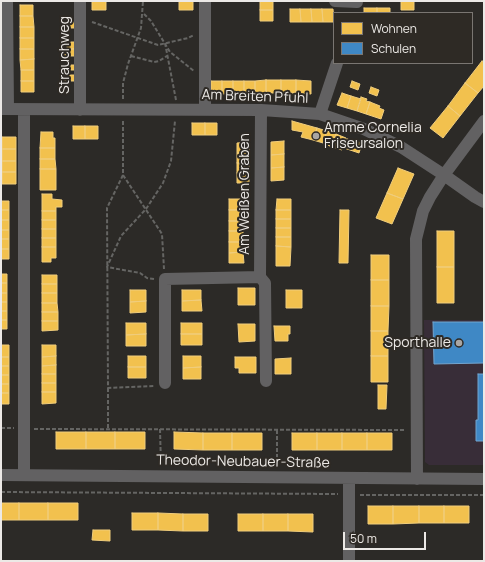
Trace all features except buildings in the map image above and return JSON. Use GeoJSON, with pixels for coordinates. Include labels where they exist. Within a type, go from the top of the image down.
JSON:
{"type":"FeatureCollection","features":[{"type":"Feature","properties":{"kind":"street"},"geometry":{"type":"LineString","coordinates":[[5,109],[7,1]]}},
{"type":"Feature","properties":{"kind":"street","name":"Strauchweg"},"geometry":{"type":"LineString","coordinates":[[80,1],[80,110]]}},
{"type":"Feature","properties":{"kind":"street"},"geometry":{"type":"LineString","coordinates":[[204,1],[205,110]]}},
{"type":"Feature","properties":{"kind":"street"},"geometry":{"type":"LineString","coordinates":[[335,1],[356,5]]}},
{"type":"Feature","properties":{"kind":"street"},"geometry":{"type":"LineString","coordinates":[[320,114],[337,64]]}},
{"type":"Feature","properties":{"kind":"street","name":"Am Breiten Pfuhl"},"geometry":{"type":"LineString","coordinates":[[5,109],[261,110],[320,114],[364,129],[401,147],[484,202]]}},
{"type":"Feature","properties":{"kind":"street"},"geometry":{"type":"LineString","coordinates":[[24,110],[24,475]]}},
{"type":"Feature","properties":{"kind":"street","name":"Am Weißen Graben"},"geometry":{"type":"LineString","coordinates":[[261,110],[260,277],[265,283],[266,381]]}},
{"type":"Feature","properties":{"kind":"street"},"geometry":{"type":"LineString","coordinates":[[417,479],[416,239],[423,211],[444,175],[484,121]]}},
{"type":"Feature","properties":{"kind":"street"},"geometry":{"type":"LineString","coordinates":[[165,383],[165,279],[260,277]]}},
{"type":"Feature","properties":{"kind":"street","name":"Theodor-Neubauer-Straße"},"geometry":{"type":"LineString","coordinates":[[1,475],[484,479]]}},
{"type":"Feature","properties":{"kind":"street"},"geometry":{"type":"LineString","coordinates":[[349,478],[349,561]]}},
{"type":"Feature","properties":{"kind":"path"},"geometry":{"type":"LineString","coordinates":[[108,429],[107,208],[123,175],[123,83],[141,28],[144,13],[144,1]]}},
{"type":"Feature","properties":{"kind":"path"},"geometry":{"type":"LineString","coordinates":[[144,13],[151,21],[170,52],[204,80]]}},
{"type":"Feature","properties":{"kind":"path"},"geometry":{"type":"LineString","coordinates":[[80,19],[158,45],[188,38],[204,30]]}},
{"type":"Feature","properties":{"kind":"path"},"geometry":{"type":"LineString","coordinates":[[107,267],[121,236],[146,209],[163,183],[171,162],[175,118],[178,110],[165,43]]}},
{"type":"Feature","properties":{"kind":"path"},"geometry":{"type":"LineString","coordinates":[[131,56],[154,62],[167,56]]}},
{"type":"Feature","properties":{"kind":"path"},"geometry":{"type":"LineString","coordinates":[[107,267],[140,273],[148,278],[165,279],[162,234],[123,175]]}},
{"type":"Feature","properties":{"kind":"path"},"geometry":{"type":"LineString","coordinates":[[108,388],[156,386],[165,383]]}},
{"type":"Feature","properties":{"kind":"path"},"geometry":{"type":"LineString","coordinates":[[1,428],[417,430]]}},
{"type":"Feature","properties":{"kind":"path"},"geometry":{"type":"LineString","coordinates":[[160,429],[160,466]]}},
{"type":"Feature","properties":{"kind":"path"},"geometry":{"type":"LineString","coordinates":[[277,430],[278,478]]}},
{"type":"Feature","properties":{"kind":"path"},"geometry":{"type":"LineString","coordinates":[[1,492],[104,494],[276,493],[349,495],[484,495]]}},
{"type":"Feature","properties":{"kind":"shaded area"},"geometry":{"type":"Polygon","coordinates":[[[424,320],[484,320],[484,465],[429,465],[425,462],[424,320]]]}},
{"type":"Feature","properties":{"kind":"place","name":"Amme Cornelia Friseursalon"},"geometry":{"type":"Point","coordinates":[316,136]}},
{"type":"Feature","properties":{"kind":"place","name":"Sporthalle"},"geometry":{"type":"Point","coordinates":[459,343]}}]}
